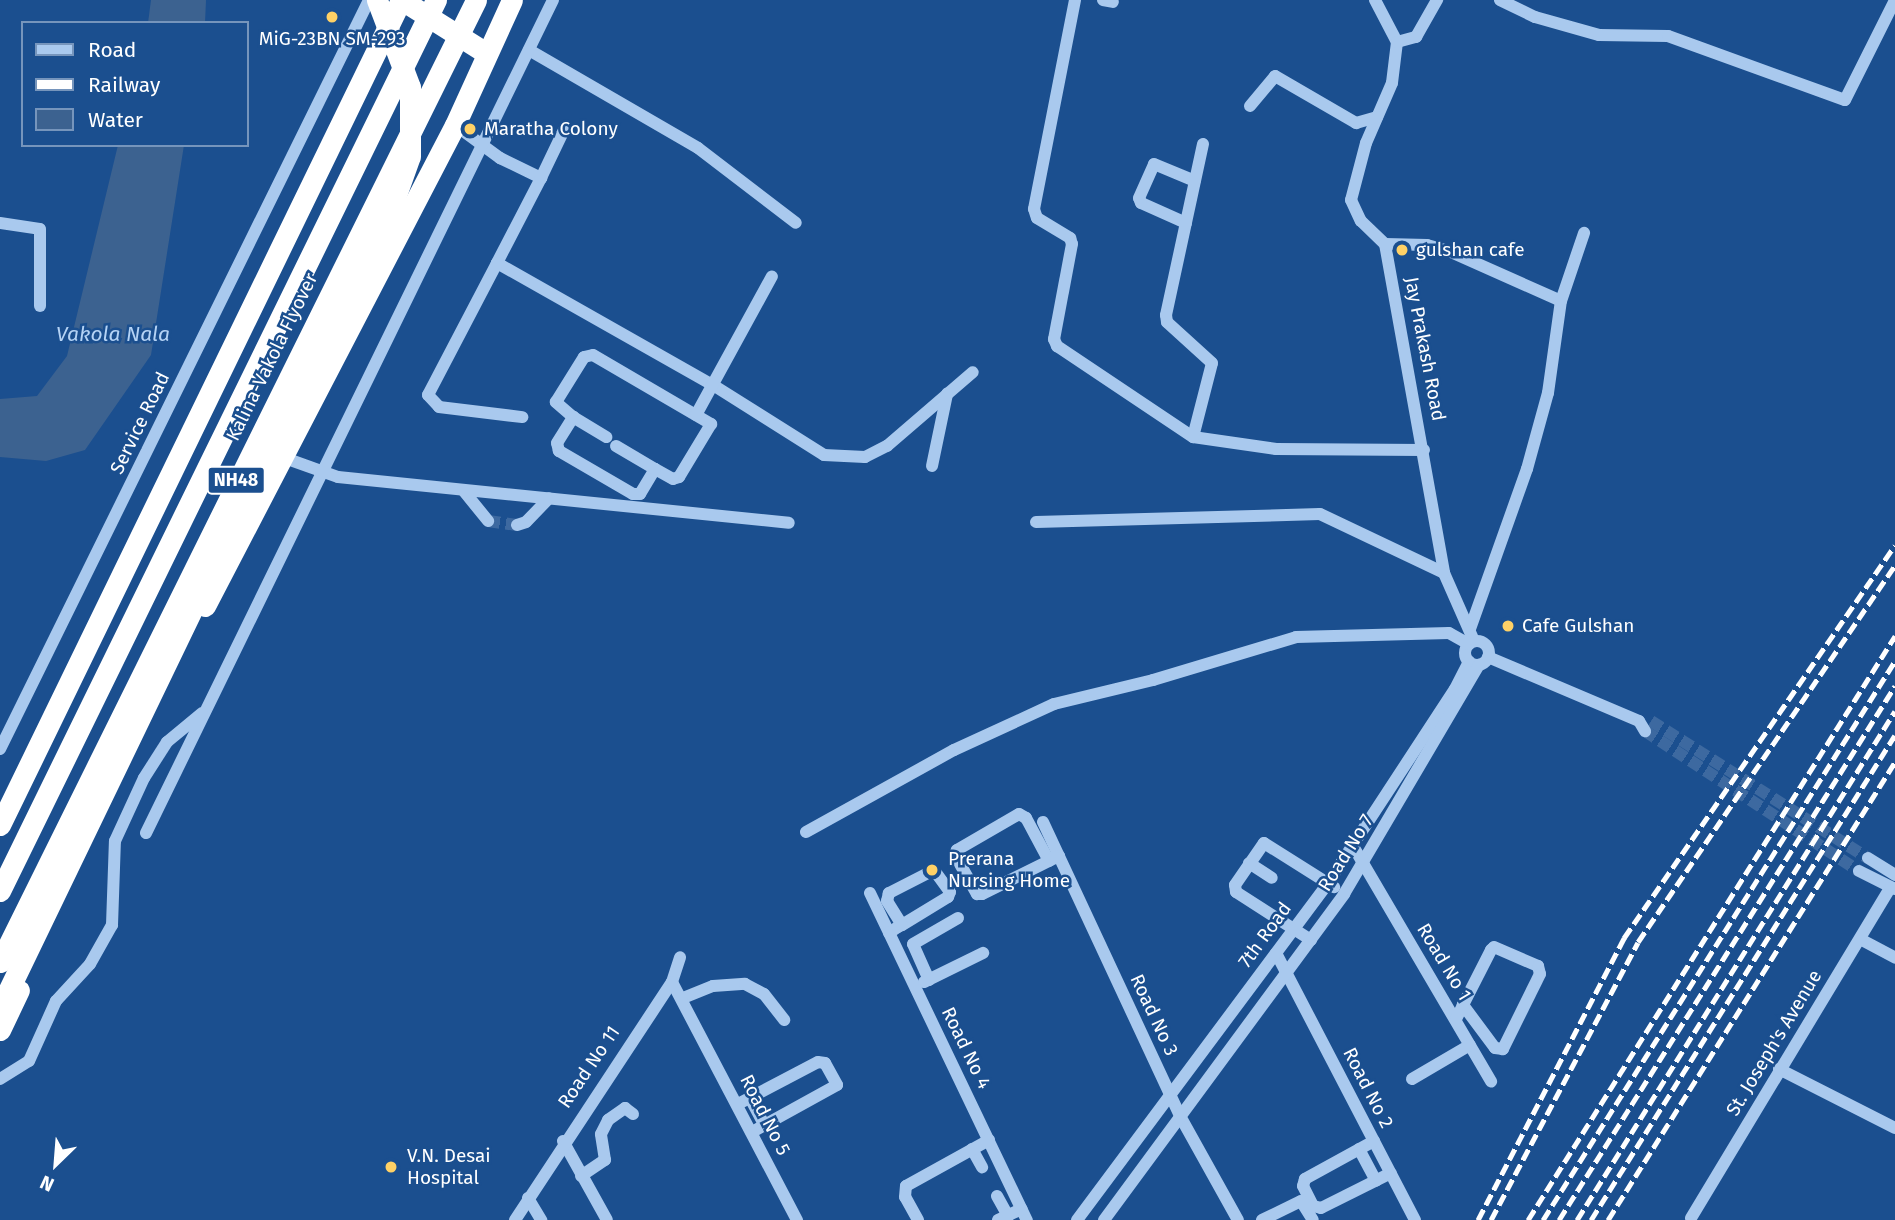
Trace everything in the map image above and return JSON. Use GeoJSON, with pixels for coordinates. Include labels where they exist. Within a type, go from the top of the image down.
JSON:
{"type":"FeatureCollection","features":[{"type":"Feature","properties":{"kind":"highway"},"geometry":{"type":"LineString","coordinates":[[0,1007],[239,512],[385,226],[410,156],[410,88],[377,0]]}},
{"type":"Feature","properties":{"kind":"highway"},"geometry":{"type":"LineString","coordinates":[[0,825],[401,0],[486,53]]}},
{"type":"Feature","properties":{"kind":"highway","name":"Kalina-Vakola Flyover"},"geometry":{"type":"LineString","coordinates":[[0,891],[436,0]]}},
{"type":"Feature","properties":{"kind":"highway","name":"Kalina-Vakola Flyover"},"geometry":{"type":"LineString","coordinates":[[0,962],[476,0]]}},
{"type":"Feature","properties":{"kind":"highway"},"geometry":{"type":"LineString","coordinates":[[0,1030],[282,457],[455,125],[486,53],[503,4]]}},
{"type":"Feature","properties":{"kind":"street","name":"Service Road"},"geometry":{"type":"LineString","coordinates":[[0,748],[369,0]]}},
{"type":"Feature","properties":{"kind":"street"},"geometry":{"type":"LineString","coordinates":[[146,833],[553,0]]}},
{"type":"Feature","properties":{"kind":"street"},"geometry":{"type":"LineString","coordinates":[[1075,0],[1034,209],[1037,218],[1070,238],[1072,244],[1054,340],[1065,352],[1193,437],[1276,449],[1424,450]]}},
{"type":"Feature","properties":{"kind":"street"},"geometry":{"type":"LineString","coordinates":[[1375,0],[1397,42],[1392,83],[1377,117],[1351,200],[1361,221],[1385,244],[1427,245],[1451,252],[1561,301]]}},
{"type":"Feature","properties":{"kind":"street"},"geometry":{"type":"LineString","coordinates":[[1397,42],[1416,37],[1437,0]]}},
{"type":"Feature","properties":{"kind":"street"},"geometry":{"type":"LineString","coordinates":[[1500,0],[1535,17],[1599,35],[1668,36],[1845,100],[1895,0]]}},
{"type":"Feature","properties":{"kind":"street"},"geometry":{"type":"LineString","coordinates":[[529,50],[698,148],[796,223]]}},
{"type":"Feature","properties":{"kind":"street"},"geometry":{"type":"LineString","coordinates":[[1250,106],[1275,76],[1356,123],[1377,117]]}},
{"type":"Feature","properties":{"kind":"street"},"geometry":{"type":"LineString","coordinates":[[455,125],[483,145],[541,178]]}},
{"type":"Feature","properties":{"kind":"street"},"geometry":{"type":"LineString","coordinates":[[522,417],[439,407],[428,395],[564,130]]}},
{"type":"Feature","properties":{"kind":"street"},"geometry":{"type":"LineString","coordinates":[[1193,437],[1212,363],[1172,327],[1166,315],[1203,144]]}},
{"type":"Feature","properties":{"kind":"street"},"geometry":{"type":"LineString","coordinates":[[1186,223],[1141,204],[1139,198],[1154,164],[1195,181]]}},
{"type":"Feature","properties":{"kind":"street"},"geometry":{"type":"LineString","coordinates":[[0,223],[40,229],[40,306]]}},
{"type":"Feature","properties":{"kind":"street"},"geometry":{"type":"LineString","coordinates":[[1584,233],[1561,301],[1548,393],[1527,469],[1465,654],[1645,724]]}},
{"type":"Feature","properties":{"kind":"street","name":"Jay Prakash Road"},"geometry":{"type":"LineString","coordinates":[[1385,244],[1444,573],[1471,638]]}},
{"type":"Feature","properties":{"kind":"street"},"geometry":{"type":"LineString","coordinates":[[497,263],[713,385],[824,455],[865,457],[887,446],[973,372]]}},
{"type":"Feature","properties":{"kind":"street"},"geometry":{"type":"LineString","coordinates":[[696,415],[772,276]]}},
{"type":"Feature","properties":{"kind":"street"},"geometry":{"type":"LineString","coordinates":[[593,355],[696,415],[710,424],[710,430],[679,477],[673,479],[573,417],[556,402],[584,357],[593,355]]}},
{"type":"Feature","properties":{"kind":"street"},"geometry":{"type":"LineString","coordinates":[[932,466],[947,394]]}},
{"type":"Feature","properties":{"kind":"street"},"geometry":{"type":"LineString","coordinates":[[573,417],[557,443],[559,451],[634,494],[640,494],[655,469]]}},
{"type":"Feature","properties":{"kind":"street"},"geometry":{"type":"LineString","coordinates":[[282,457],[324,473],[789,523]]}},
{"type":"Feature","properties":{"kind":"street"},"geometry":{"type":"LineString","coordinates":[[463,490],[488,521]]}},
{"type":"Feature","properties":{"kind":"street"},"geometry":{"type":"LineString","coordinates":[[517,525],[526,522],[549,498]]}},
{"type":"Feature","properties":{"kind":"street"},"geometry":{"type":"LineString","coordinates":[[1036,522],[1320,514],[1444,573]]}},
{"type":"Feature","properties":{"kind":"street"},"geometry":{"type":"LineString","coordinates":[[806,832],[943,756],[1054,704],[1153,680],[1296,638],[1449,633],[1471,638],[1487,646],[1479,661]]}},
{"type":"Feature","properties":{"kind":"street","name":"7th Road"},"geometry":{"type":"LineString","coordinates":[[1077,1220],[1328,883],[1479,661]]}},
{"type":"Feature","properties":{"kind":"street","name":"Road No 7"},"geometry":{"type":"LineString","coordinates":[[1104,1220],[1344,894],[1479,661]]}},
{"type":"Feature","properties":{"kind":"street"},"geometry":{"type":"LineString","coordinates":[[0,1080],[29,1061],[56,1000],[90,964],[113,925],[116,841],[144,778],[167,742],[207,709]]}},
{"type":"Feature","properties":{"kind":"street"},"geometry":{"type":"LineString","coordinates":[[1019,814],[1026,818],[1054,859],[977,894],[955,852],[1019,814]]}},
{"type":"Feature","properties":{"kind":"street","name":"Road No 3"},"geometry":{"type":"LineString","coordinates":[[1043,822],[1054,859],[1180,1116],[1238,1220]]}},
{"type":"Feature","properties":{"kind":"street"},"geometry":{"type":"LineString","coordinates":[[1311,940],[1236,892],[1235,885],[1261,845],[1267,844],[1344,894]]}},
{"type":"Feature","properties":{"kind":"street","name":"Road No 1"},"geometry":{"type":"LineString","coordinates":[[1353,846],[1491,1081]]}},
{"type":"Feature","properties":{"kind":"street"},"geometry":{"type":"LineString","coordinates":[[1868,858],[1895,875]]}},
{"type":"Feature","properties":{"kind":"street"},"geometry":{"type":"LineString","coordinates":[[1249,863],[1272,878]]}},
{"type":"Feature","properties":{"kind":"street"},"geometry":{"type":"LineString","coordinates":[[889,933],[902,925],[949,895],[934,870],[889,893],[887,901],[902,925]]}},
{"type":"Feature","properties":{"kind":"street"},"geometry":{"type":"LineString","coordinates":[[1858,871],[1892,889]]}},
{"type":"Feature","properties":{"kind":"street","name":"St. Joseph's Avenue"},"geometry":{"type":"LineString","coordinates":[[1691,1218],[1779,1069],[1892,889]]}},
{"type":"Feature","properties":{"kind":"street","name":"Road No 4"},"geometry":{"type":"LineString","coordinates":[[870,893],[1025,1214]]}},
{"type":"Feature","properties":{"kind":"street"},"geometry":{"type":"LineString","coordinates":[[929,980],[925,959],[913,944],[958,918]]}},
{"type":"Feature","properties":{"kind":"street"},"geometry":{"type":"LineString","coordinates":[[1860,939],[1895,958]]}},
{"type":"Feature","properties":{"kind":"street"},"geometry":{"type":"LineString","coordinates":[[1456,1019],[1463,1005],[1494,947],[1538,966],[1540,974],[1505,1047],[1493,1045],[1463,1005]]}},
{"type":"Feature","properties":{"kind":"street"},"geometry":{"type":"LineString","coordinates":[[915,987],[983,953]]}},
{"type":"Feature","properties":{"kind":"street","name":"Road No 2"},"geometry":{"type":"LineString","coordinates":[[1276,953],[1415,1220]]}},
{"type":"Feature","properties":{"kind":"street","name":"Road No 11"},"geometry":{"type":"LineString","coordinates":[[515,1220],[563,1141],[672,982],[680,957]]}},
{"type":"Feature","properties":{"kind":"street"},"geometry":{"type":"LineString","coordinates":[[672,982],[683,998],[713,986],[745,984],[764,994],[784,1020]]}},
{"type":"Feature","properties":{"kind":"street","name":"Road No 5"},"geometry":{"type":"LineString","coordinates":[[683,998],[744,1101],[752,1132],[797,1220]]}},
{"type":"Feature","properties":{"kind":"street"},"geometry":{"type":"LineString","coordinates":[[1412,1079],[1470,1045]]}},
{"type":"Feature","properties":{"kind":"street"},"geometry":{"type":"LineString","coordinates":[[1482,1066],[1493,1045]]}},
{"type":"Feature","properties":{"kind":"street"},"geometry":{"type":"LineString","coordinates":[[752,1132],[765,1126],[837,1085],[825,1063],[818,1062],[744,1101],[765,1126]]}},
{"type":"Feature","properties":{"kind":"street"},"geometry":{"type":"LineString","coordinates":[[1779,1069],[1895,1128]]}},
{"type":"Feature","properties":{"kind":"street"},"geometry":{"type":"LineString","coordinates":[[581,1176],[605,1160],[601,1134],[608,1120],[625,1108],[633,1114]]}},
{"type":"Feature","properties":{"kind":"street"},"geometry":{"type":"LineString","coordinates":[[918,1220],[905,1197],[906,1186],[989,1140]]}},
{"type":"Feature","properties":{"kind":"street"},"geometry":{"type":"LineString","coordinates":[[563,1141],[607,1220]]}},
{"type":"Feature","properties":{"kind":"street"},"geometry":{"type":"LineString","coordinates":[[1374,1141],[1305,1179],[1303,1186],[1313,1206],[1321,1208],[1391,1173]]}},
{"type":"Feature","properties":{"kind":"street"},"geometry":{"type":"LineString","coordinates":[[972,1149],[982,1167]]}},
{"type":"Feature","properties":{"kind":"street"},"geometry":{"type":"LineString","coordinates":[[1359,1149],[1376,1181]]}},
{"type":"Feature","properties":{"kind":"street"},"geometry":{"type":"LineString","coordinates":[[998,1196],[1003,1218],[1025,1214]]}},
{"type":"Feature","properties":{"kind":"street"},"geometry":{"type":"LineString","coordinates":[[528,1198],[541,1220]]}},
{"type":"Feature","properties":{"kind":"street"},"geometry":{"type":"LineString","coordinates":[[1262,1220],[1301,1200],[1313,1220]]}},
{"type":"Feature","properties":{"kind":"water"},"geometry":{"type":"Polygon","coordinates":[[[151,0],[206,0],[205,21],[148,21],[151,0]]]}},
{"type":"Feature","properties":{"kind":"water","name":"Vakola Nala"},"geometry":{"type":"Polygon","coordinates":[[[118,147],[184,147],[151,355],[85,450],[46,461],[0,457],[0,399],[37,396],[67,356],[118,147]]]}},
{"type":"Feature","properties":{"kind":"tunnel"},"geometry":{"type":"LineString","coordinates":[[488,521],[517,525]]}},
{"type":"Feature","properties":{"kind":"tunnel"},"geometry":{"type":"LineString","coordinates":[[1651,721],[1868,858]]}},
{"type":"Feature","properties":{"kind":"tunnel"},"geometry":{"type":"LineString","coordinates":[[1645,731],[1859,871]]}},
{"type":"Feature","properties":{"kind":"railway"},"geometry":{"type":"LineString","coordinates":[[1478,1220],[1624,938],[1895,545]]}},
{"type":"Feature","properties":{"kind":"railway"},"geometry":{"type":"LineString","coordinates":[[1491,1220],[1638,942],[1895,565]]}},
{"type":"Feature","properties":{"kind":"railway"},"geometry":{"type":"LineString","coordinates":[[1528,1220],[1895,636]]}},
{"type":"Feature","properties":{"kind":"railway"},"geometry":{"type":"LineString","coordinates":[[1543,1220],[1895,661]]}},
{"type":"Feature","properties":{"kind":"railway"},"geometry":{"type":"LineString","coordinates":[[1559,1220],[1895,686]]}},
{"type":"Feature","properties":{"kind":"railway"},"geometry":{"type":"LineString","coordinates":[[1577,1220],[1895,711]]}},
{"type":"Feature","properties":{"kind":"railway"},"geometry":{"type":"LineString","coordinates":[[1591,1220],[1895,735]]}},
{"type":"Feature","properties":{"kind":"railway"},"geometry":{"type":"LineString","coordinates":[[1608,1220],[1895,762]]}},
{"type":"Feature","properties":{"kind":"place","name":"MiG-23BN SM-293"},"geometry":{"type":"Point","coordinates":[332,17]}},
{"type":"Feature","properties":{"kind":"place","name":"Maratha Colony"},"geometry":{"type":"Point","coordinates":[470,129]}},
{"type":"Feature","properties":{"kind":"place","name":"gulshan cafe"},"geometry":{"type":"Point","coordinates":[1402,250]}},
{"type":"Feature","properties":{"kind":"place","name":"Cafe Gulshan"},"geometry":{"type":"Point","coordinates":[1508,626]}},
{"type":"Feature","properties":{"kind":"place","name":"Prerana Nursing Home"},"geometry":{"type":"Point","coordinates":[932,870]}},
{"type":"Feature","properties":{"kind":"place","name":"V.N. Desai Hospital"},"geometry":{"type":"Point","coordinates":[391,1167]}}]}
